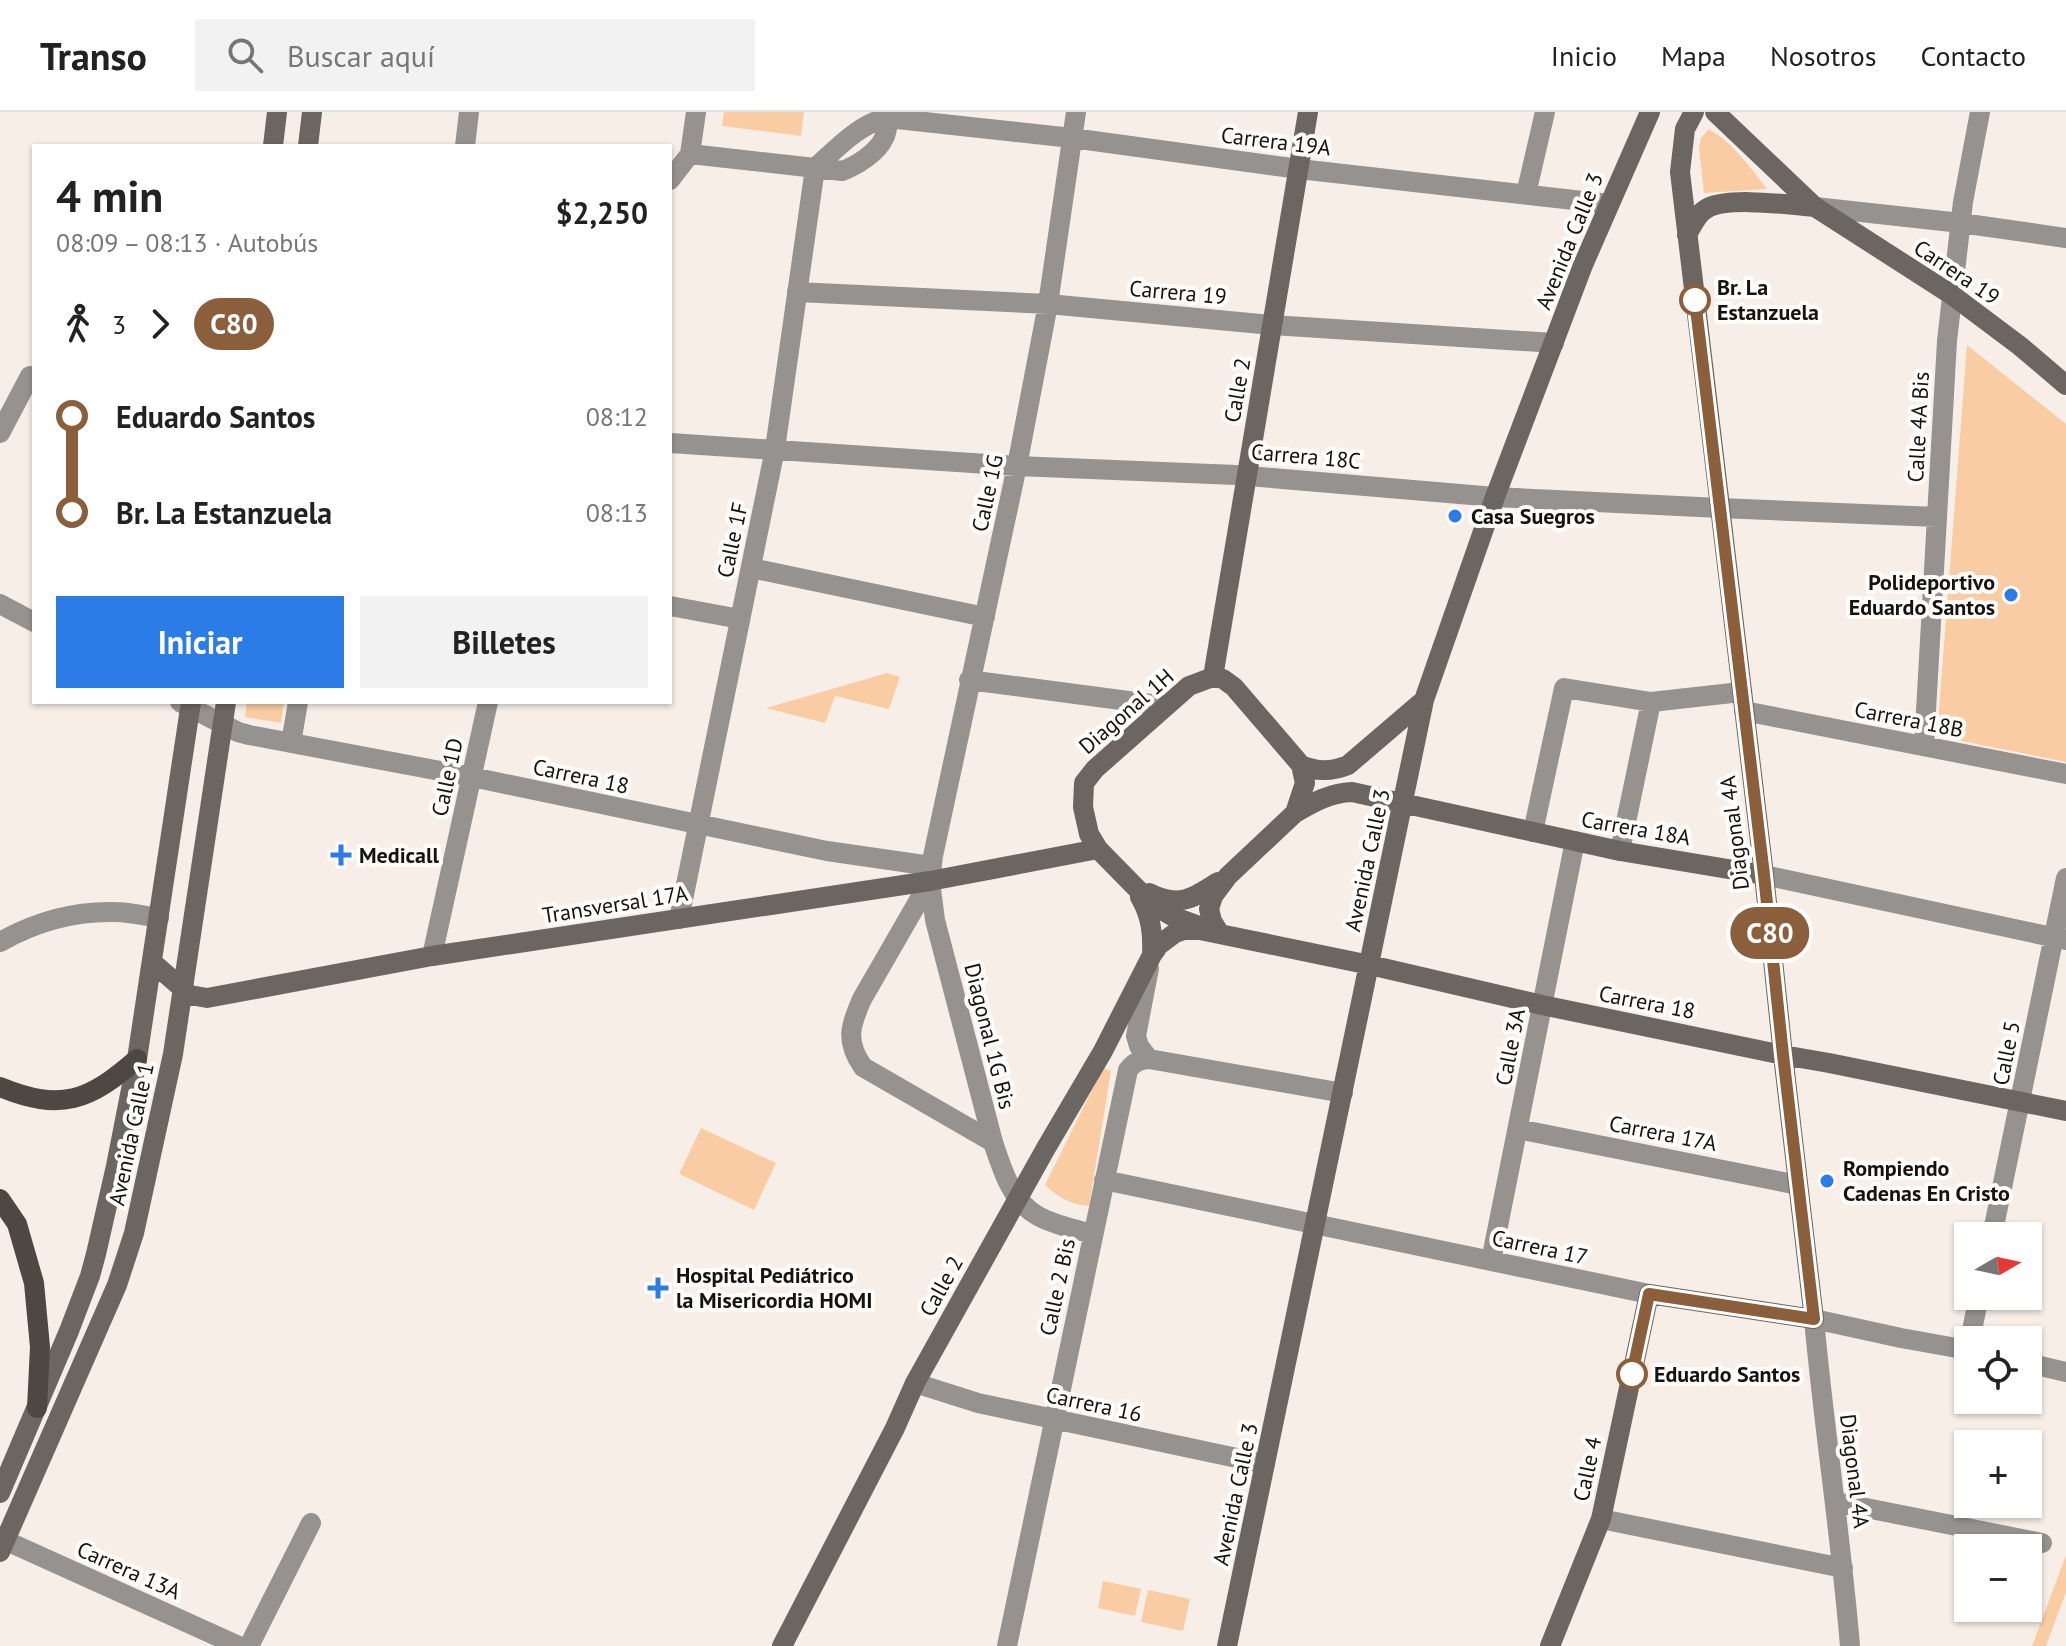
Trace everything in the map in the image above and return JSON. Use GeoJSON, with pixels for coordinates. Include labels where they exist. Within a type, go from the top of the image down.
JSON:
{"type":"FeatureCollection","features":[{"type":"Feature","properties":{"kind":"main road"},"geometry":{"type":"LineString","coordinates":[[0,1087],[47,1101],[80,1098],[104,1085],[137,1059]]}},
{"type":"Feature","properties":{"kind":"main road"},"geometry":{"type":"LineString","coordinates":[[0,1199],[17,1224],[34,1283],[40,1347],[37,1408]]}},
{"type":"Feature","properties":{"kind":"street"},"geometry":{"type":"LineString","coordinates":[[273,144],[277,112]]}},
{"type":"Feature","properties":{"kind":"street"},"geometry":{"type":"LineString","coordinates":[[308,144],[312,112]]}},
{"type":"Feature","properties":{"kind":"street"},"geometry":{"type":"LineString","coordinates":[[465,144],[469,112]]}},
{"type":"Feature","properties":{"kind":"street"},"geometry":{"type":"LineString","coordinates":[[672,177],[690,154],[696,112]]}},
{"type":"Feature","properties":{"kind":"street","name":"Calle 1G"},"geometry":{"type":"LineString","coordinates":[[930,873],[1017,466],[1048,304],[1076,112]]}},
{"type":"Feature","properties":{"kind":"street","name":"Calle 2"},"geometry":{"type":"LineString","coordinates":[[1213,677],[1308,112]]}},
{"type":"Feature","properties":{"kind":"street"},"geometry":{"type":"LineString","coordinates":[[1526,194],[1545,112]]}},
{"type":"Feature","properties":{"kind":"street","name":"Avenida Calle 3"},"geometry":{"type":"LineString","coordinates":[[1227,1646],[1424,700],[1495,497],[1583,265],[1650,112]]}},
{"type":"Feature","properties":{"kind":"street","name":"Diagonal 4A"},"geometry":{"type":"LineString","coordinates":[[1694,112],[1685,129],[1680,172],[1764,875],[1850,1646]]}},
{"type":"Feature","properties":{"kind":"street","name":"Carrera 19"},"geometry":{"type":"LineString","coordinates":[[1715,112],[1815,207],[1952,295],[2066,385]]}},
{"type":"Feature","properties":{"kind":"street","name":"Calle 4A Bis"},"geometry":{"type":"LineString","coordinates":[[1924,746],[1952,295],[1980,112]]}},
{"type":"Feature","properties":{"kind":"street"},"geometry":{"type":"LineString","coordinates":[[690,154],[842,171],[856,165],[883,141],[889,115]]}},
{"type":"Feature","properties":{"kind":"street","name":"Carrera 19A"},"geometry":{"type":"LineString","coordinates":[[889,115],[1299,169],[1609,204]]}},
{"type":"Feature","properties":{"kind":"street","name":"Calle 1F"},"geometry":{"type":"LineString","coordinates":[[679,919],[775,449],[815,168]]}},
{"type":"Feature","properties":{"kind":"street"},"geometry":{"type":"LineString","coordinates":[[1687,235],[1706,209],[1716,204],[1739,202],[1961,223],[2066,238]]}},
{"type":"Feature","properties":{"kind":"street","name":"Carrera 19"},"geometry":{"type":"LineString","coordinates":[[797,292],[1048,304],[1272,325],[1554,343]]}},
{"type":"Feature","properties":{"kind":"street"},"geometry":{"type":"LineString","coordinates":[[0,433],[32,377]]}},
{"type":"Feature","properties":{"kind":"street","name":"Carrera 18C"},"geometry":{"type":"LineString","coordinates":[[672,443],[1017,466],[1247,475],[1495,497],[1937,517]]}},
{"type":"Feature","properties":{"kind":"street"},"geometry":{"type":"LineString","coordinates":[[751,568],[985,617]]}},
{"type":"Feature","properties":{"kind":"street"},"geometry":{"type":"LineString","coordinates":[[0,604],[32,621]]}},
{"type":"Feature","properties":{"kind":"street"},"geometry":{"type":"LineString","coordinates":[[672,606],[740,619]]}},
{"type":"Feature","properties":{"kind":"street"},"geometry":{"type":"LineString","coordinates":[[1213,677],[1223,679],[1234,687],[1301,765],[1305,783],[1295,813],[1228,876],[1209,903],[1212,921],[1220,934]]}},
{"type":"Feature","properties":{"kind":"street","name":"Diagonal 1H"},"geometry":{"type":"LineString","coordinates":[[1083,793],[1088,776],[1166,706],[1189,686],[1213,677]]}},
{"type":"Feature","properties":{"kind":"street"},"geometry":{"type":"LineString","coordinates":[[969,680],[1166,706]]}},
{"type":"Feature","properties":{"kind":"street","name":"Carrera 18B"},"geometry":{"type":"LineString","coordinates":[[1533,832],[1564,688],[1651,702],[1742,702],[1924,746],[2066,774]]}},
{"type":"Feature","properties":{"kind":"street"},"geometry":{"type":"LineString","coordinates":[[1301,765],[1318,771],[1348,765],[1424,700]]}},
{"type":"Feature","properties":{"kind":"street"},"geometry":{"type":"LineString","coordinates":[[1620,851],[1651,702]]}},
{"type":"Feature","properties":{"kind":"street","name":"Carrera 18"},"geometry":{"type":"LineString","coordinates":[[187,704],[238,732],[472,777],[930,873]]}},
{"type":"Feature","properties":{"kind":"street","name":"Avenida Calle 1"},"geometry":{"type":"LineString","coordinates":[[0,1493],[90,1276],[137,1059],[187,704]]}},
{"type":"Feature","properties":{"kind":"street","name":"Avenida Calle 1"},"geometry":{"type":"LineString","coordinates":[[2,1544],[117,1285],[134,1233],[184,990],[226,704]]}},
{"type":"Feature","properties":{"kind":"street"},"geometry":{"type":"LineString","coordinates":[[291,743],[298,704]]}},
{"type":"Feature","properties":{"kind":"street","name":"Calle 1D"},"geometry":{"type":"LineString","coordinates":[[432,956],[488,704]]}},
{"type":"Feature","properties":{"kind":"street","name":"Carrera 18"},"geometry":{"type":"LineString","coordinates":[[1083,793],[1085,822],[1098,849],[1132,885],[1163,911],[1220,934]]}},
{"type":"Feature","properties":{"kind":"street","name":"Carrera 18A"},"geometry":{"type":"LineString","coordinates":[[1295,813],[1338,793],[1369,794],[1403,805],[1620,851],[1764,875],[2060,939]]}},
{"type":"Feature","properties":{"kind":"street","name":"Calle 3A"},"geometry":{"type":"LineString","coordinates":[[1491,1261],[1575,841]]}},
{"type":"Feature","properties":{"kind":"street","name":"Transversal 17A"},"geometry":{"type":"LineString","coordinates":[[184,990],[207,998],[432,956],[679,919],[930,873],[1098,849]]}},
{"type":"Feature","properties":{"kind":"street"},"geometry":{"type":"LineString","coordinates":[[930,873],[853,1018],[850,1032],[852,1047],[863,1067],[993,1142]]}},
{"type":"Feature","properties":{"kind":"street","name":"Diagonal 1G Bis"},"geometry":{"type":"LineString","coordinates":[[930,873],[935,920],[993,1142],[1005,1177],[1018,1199]]}},
{"type":"Feature","properties":{"kind":"street","name":"Carrera 18"},"geometry":{"type":"LineString","coordinates":[[1132,885],[1159,898],[1181,901],[1199,895],[1228,876]]}},
{"type":"Feature","properties":{"kind":"street","name":"Calle 5"},"geometry":{"type":"LineString","coordinates":[[1995,1222],[2060,939],[2066,878]]}},
{"type":"Feature","properties":{"kind":"street","name":"Carrera 18"},"geometry":{"type":"LineString","coordinates":[[1132,885],[1143,901],[1151,922],[1152,955]]}},
{"type":"Feature","properties":{"kind":"street"},"geometry":{"type":"LineString","coordinates":[[0,942],[21,930],[74,915],[115,912],[159,918]]}},
{"type":"Feature","properties":{"kind":"street","name":"Carrera 18"},"geometry":{"type":"LineString","coordinates":[[1152,955],[1166,939],[1184,930],[1200,930],[1542,1005],[2066,1111]]}},
{"type":"Feature","properties":{"kind":"street"},"geometry":{"type":"LineString","coordinates":[[1152,955],[1136,1036],[1149,1059],[1343,1093]]}},
{"type":"Feature","properties":{"kind":"street","name":"Calle 2"},"geometry":{"type":"LineString","coordinates":[[782,1646],[895,1428],[915,1383],[1103,1051],[1152,955]]}},
{"type":"Feature","properties":{"kind":"street"},"geometry":{"type":"LineString","coordinates":[[152,962],[184,990]]}},
{"type":"Feature","properties":{"kind":"street","name":"Calle 2 Bis"},"geometry":{"type":"LineString","coordinates":[[1007,1646],[1128,1070],[1139,1060],[1149,1059]]}},
{"type":"Feature","properties":{"kind":"street","name":"Carrera 17A"},"geometry":{"type":"LineString","coordinates":[[1518,1129],[1798,1185]]}},
{"type":"Feature","properties":{"kind":"street","name":"Carrera 17"},"geometry":{"type":"LineString","coordinates":[[1104,1180],[1649,1294],[1814,1319],[1954,1347]]}},
{"type":"Feature","properties":{"kind":"street"},"geometry":{"type":"LineString","coordinates":[[1018,1199],[1040,1217],[1092,1234]]}},
{"type":"Feature","properties":{"kind":"street","name":"Calle 4"},"geometry":{"type":"LineString","coordinates":[[1550,1646],[1601,1519],[1649,1294]]}},
{"type":"Feature","properties":{"kind":"street"},"geometry":{"type":"LineString","coordinates":[[2042,1366],[2066,1372]]}},
{"type":"Feature","properties":{"kind":"street","name":"Carrera 16"},"geometry":{"type":"LineString","coordinates":[[915,1383],[978,1403],[1265,1464]]}},
{"type":"Feature","properties":{"kind":"street"},"geometry":{"type":"LineString","coordinates":[[1836,1502],[1997,1534]]}},
{"type":"Feature","properties":{"kind":"street"},"geometry":{"type":"LineString","coordinates":[[1601,1519],[1843,1568]]}},
{"type":"Feature","properties":{"kind":"street"},"geometry":{"type":"LineString","coordinates":[[249,1646],[311,1523]]}},
{"type":"Feature","properties":{"kind":"street","name":"Carrera 13A"},"geometry":{"type":"LineString","coordinates":[[2,1544],[239,1646]]}},
{"type":"Feature","properties":{"kind":"shaded area"},"geometry":{"type":"Polygon","coordinates":[[[724,112],[804,112],[801,136],[722,126],[724,112]]]}},
{"type":"Feature","properties":{"kind":"shaded area"},"geometry":{"type":"Polygon","coordinates":[[[1709,129],[1734,149],[1767,189],[1704,193],[1699,148],[1701,138],[1709,129]]]}},
{"type":"Feature","properties":{"kind":"shaded area"},"geometry":{"type":"Polygon","coordinates":[[[1967,345],[2066,424],[2066,762],[1937,736],[1967,345]]]}},
{"type":"Feature","properties":{"kind":"shaded area"},"geometry":{"type":"Polygon","coordinates":[[[887,673],[900,677],[889,709],[835,696],[825,723],[766,708],[887,673]]]}},
{"type":"Feature","properties":{"kind":"shaded area"},"geometry":{"type":"Polygon","coordinates":[[[247,704],[284,704],[281,723],[245,717],[247,704]]]}},
{"type":"Feature","properties":{"kind":"shaded area"},"geometry":{"type":"Polygon","coordinates":[[[1103,1068],[1111,1071],[1089,1206],[1065,1200],[1045,1185],[1103,1068]]]}},
{"type":"Feature","properties":{"kind":"shaded area"},"geometry":{"type":"Polygon","coordinates":[[[701,1128],[776,1163],[754,1210],[679,1174],[701,1128]]]}},
{"type":"Feature","properties":{"kind":"shaded area"},"geometry":{"type":"Polygon","coordinates":[[[2066,1555],[2066,1592],[2046,1646],[2032,1646],[2066,1555]]]}},
{"type":"Feature","properties":{"kind":"shaded area"},"geometry":{"type":"Polygon","coordinates":[[[1103,1581],[1141,1589],[1135,1616],[1098,1608],[1103,1581]]]}},
{"type":"Feature","properties":{"kind":"shaded area"},"geometry":{"type":"Polygon","coordinates":[[[1148,1590],[1190,1599],[1183,1631],[1141,1622],[1148,1590]]]}},
{"type":"Feature","properties":{"kind":"bus line","name":"C80"},"geometry":{"type":"LineString","coordinates":[[1632,1374],[1649,1294],[1814,1319],[1695,300]]}},
{"type":"Feature","properties":{"kind":"place","name":"Br. La Estanzuela"},"geometry":{"type":"Point","coordinates":[1695,300]}},
{"type":"Feature","properties":{"kind":"place","name":"Casa Suegros"},"geometry":{"type":"Point","coordinates":[1455,516]}},
{"type":"Feature","properties":{"kind":"place","name":"Polideportivo Eduardo Santos"},"geometry":{"type":"Point","coordinates":[2011,595]}},
{"type":"Feature","properties":{"kind":"place","name":"Medicall"},"geometry":{"type":"Point","coordinates":[341,855]}},
{"type":"Feature","properties":{"kind":"place","name":"Rompiendo Cadenas En Cristo"},"geometry":{"type":"Point","coordinates":[1827,1181]}},
{"type":"Feature","properties":{"kind":"place","name":"Hospital Pediátrico la Misericordia HOMI"},"geometry":{"type":"Point","coordinates":[658,1288]}},
{"type":"Feature","properties":{"kind":"place","name":"Eduardo Santos"},"geometry":{"type":"Point","coordinates":[1632,1374]}}]}
